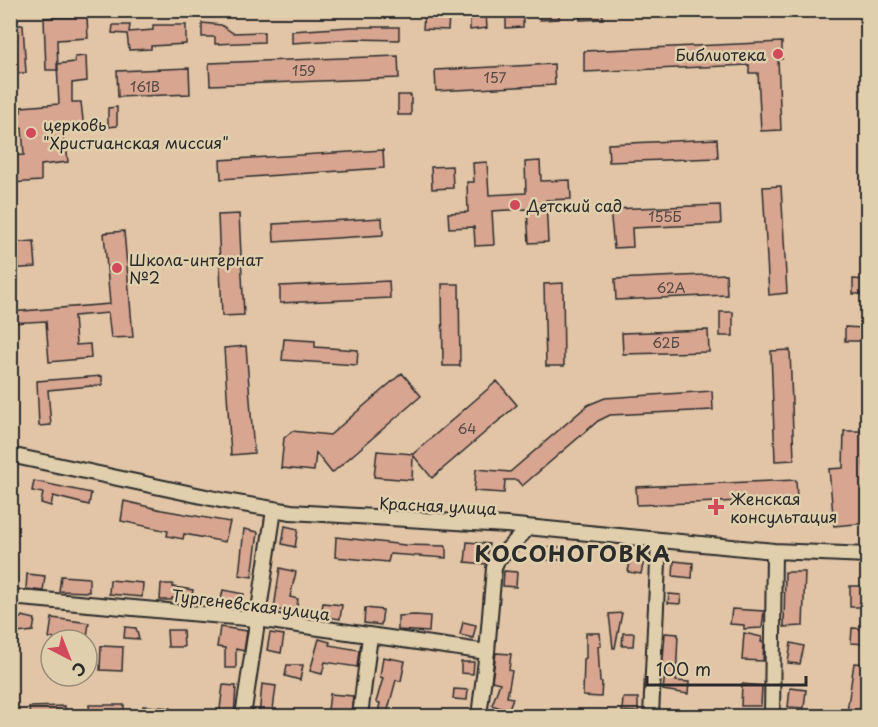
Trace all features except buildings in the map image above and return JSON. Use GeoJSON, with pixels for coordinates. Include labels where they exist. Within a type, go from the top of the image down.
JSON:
{"type":"FeatureCollection","features":[{"type":"Feature","properties":{"kind":"street","name":"Красная улица"},"geometry":{"type":"LineString","coordinates":[[10,454],[274,510],[528,528],[774,551],[867,555]]}},
{"type":"Feature","properties":{"kind":"street"},"geometry":{"type":"LineString","coordinates":[[243,717],[274,510]]}},
{"type":"Feature","properties":{"kind":"street"},"geometry":{"type":"LineString","coordinates":[[479,717],[496,563],[528,528]]}},
{"type":"Feature","properties":{"kind":"street"},"geometry":{"type":"LineString","coordinates":[[651,717],[659,541]]}},
{"type":"Feature","properties":{"kind":"street"},"geometry":{"type":"LineString","coordinates":[[772,717],[774,551]]}},
{"type":"Feature","properties":{"kind":"street","name":"Тургеневская улица"},"geometry":{"type":"LineString","coordinates":[[10,597],[256,619],[487,652]]}},
{"type":"Feature","properties":{"kind":"street"},"geometry":{"type":"LineString","coordinates":[[360,717],[370,636]]}},
{"type":"Feature","properties":{"kind":"place","name":"Библиотека"},"geometry":{"type":"Point","coordinates":[778,54]}},
{"type":"Feature","properties":{"kind":"place","name":"церковь \"Христианская миссия\""},"geometry":{"type":"Point","coordinates":[31,133]}},
{"type":"Feature","properties":{"kind":"place","name":"Детский сад"},"geometry":{"type":"Point","coordinates":[515,205]}},
{"type":"Feature","properties":{"kind":"place","name":"Школа-интернат №2"},"geometry":{"type":"Point","coordinates":[117,268]}},
{"type":"Feature","properties":{"kind":"place","name":"Женская консультация"},"geometry":{"type":"Point","coordinates":[716,507]}},
{"type":"Feature","properties":{"kind":"district","name":"КОСОНОГОВКА"},"geometry":{"type":"Point","coordinates":[573,552]}}]}
